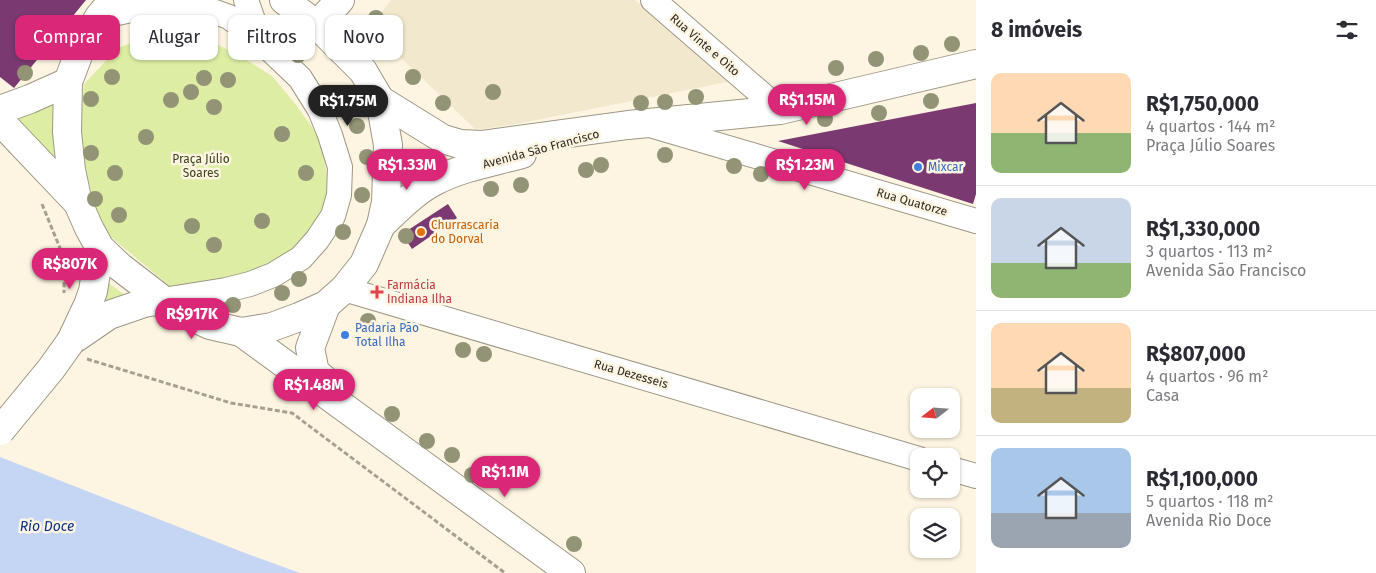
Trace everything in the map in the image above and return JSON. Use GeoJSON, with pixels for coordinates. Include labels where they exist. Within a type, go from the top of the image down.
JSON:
{"type":"FeatureCollection","features":[{"type":"Feature","properties":{"kind":"street"},"geometry":{"type":"LineString","coordinates":[[246,0],[251,15]]}},
{"type":"Feature","properties":{"kind":"street"},"geometry":{"type":"LineString","coordinates":[[284,0],[317,25],[363,71],[380,100],[388,145],[386,202],[381,226],[364,264],[335,297],[310,348],[315,372],[413,457]]}},
{"type":"Feature","properties":{"kind":"street"},"geometry":{"type":"LineString","coordinates":[[317,25],[340,0]]}},
{"type":"Feature","properties":{"kind":"street","name":"Rua Vinte e Oito"},"geometry":{"type":"LineString","coordinates":[[653,0],[780,110]]}},
{"type":"Feature","properties":{"kind":"street"},"geometry":{"type":"LineString","coordinates":[[228,17],[204,8],[178,6],[106,9],[82,45],[68,82],[67,132],[71,170],[78,203],[100,248],[120,267],[163,300],[186,314],[210,324],[241,332],[571,573]]}},
{"type":"Feature","properties":{"kind":"street"},"geometry":{"type":"LineString","coordinates":[[68,345],[109,315],[144,303],[226,290],[250,284],[273,275],[301,258],[317,240],[333,216],[338,195],[340,167],[320,110],[300,78],[281,60]]}},
{"type":"Feature","properties":{"kind":"street","name":"Avenida São Francisco"},"geometry":{"type":"LineString","coordinates":[[380,100],[443,139],[460,144],[481,145],[637,124],[780,110],[976,64]]}},
{"type":"Feature","properties":{"kind":"street"},"geometry":{"type":"LineString","coordinates":[[0,110],[68,82]]}},
{"type":"Feature","properties":{"kind":"street"},"geometry":{"type":"LineString","coordinates":[[0,121],[78,203]]}},
{"type":"Feature","properties":{"kind":"street","name":"Avenida São Francisco"},"geometry":{"type":"LineString","coordinates":[[381,226],[418,192],[435,181],[459,171],[637,124]]}},
{"type":"Feature","properties":{"kind":"street","name":"Rua Quatorze"},"geometry":{"type":"LineString","coordinates":[[637,124],[976,221]]}},
{"type":"Feature","properties":{"kind":"street"},"geometry":{"type":"LineString","coordinates":[[0,431],[51,369],[68,345],[93,291],[100,248]]}},
{"type":"Feature","properties":{"kind":"street"},"geometry":{"type":"LineString","coordinates":[[241,332],[272,327],[299,317],[335,297]]}},
{"type":"Feature","properties":{"kind":"street","name":"Rua Dezesseis"},"geometry":{"type":"LineString","coordinates":[[335,297],[910,457]]}},
{"type":"Feature","properties":{"kind":"street"},"geometry":{"type":"LineString","coordinates":[[960,472],[976,476]]}},
{"type":"Feature","properties":{"kind":"path"},"geometry":{"type":"LineString","coordinates":[[41,200],[64,258],[62,300]]}},
{"type":"Feature","properties":{"kind":"path"},"geometry":{"type":"LineString","coordinates":[[68,345],[91,361],[231,403],[292,413],[505,573]]}},
{"type":"Feature","properties":{"kind":"shaded area"},"geometry":{"type":"Polygon","coordinates":[[[391,0],[635,0],[732,81],[516,124],[476,130],[403,60],[403,15],[380,15],[391,0]]]}},
{"type":"Feature","properties":{"kind":"green space","name":"Praça Júlio Soares"},"geometry":{"type":"Polygon","coordinates":[[[130,43],[130,60],[218,60],[218,45],[228,50],[228,60],[246,60],[272,76],[321,139],[330,195],[305,244],[259,272],[178,293],[100,228],[78,136],[84,84],[107,60],[120,60],[120,47],[130,43]]]}},
{"type":"Feature","properties":{"kind":"green space"},"geometry":{"type":"Polygon","coordinates":[[[60,93],[66,182],[6,116],[60,93]]]}},
{"type":"Feature","properties":{"kind":"green space"},"geometry":{"type":"Polygon","coordinates":[[[99,276],[136,303],[111,309],[95,299],[99,276]]]}},
{"type":"Feature","properties":{"kind":"water","name":"Rio Doce"},"geometry":{"type":"Polygon","coordinates":[[[0,457],[245,553],[300,573],[0,573],[0,457]]]}},
{"type":"Feature","properties":{"kind":"building"},"geometry":{"type":"Polygon","coordinates":[[[0,0],[86,0],[74,15],[15,15],[15,60],[37,60],[14,88],[0,77],[0,0]]]}},
{"type":"Feature","properties":{"kind":"building","name":"Mixcar"},"geometry":{"type":"Polygon","coordinates":[[[976,103],[976,194],[973,204],[778,141],[976,103]]]}},
{"type":"Feature","properties":{"kind":"building","name":"Churrascaria do Dorval"},"geometry":{"type":"Polygon","coordinates":[[[448,204],[457,218],[412,249],[402,234],[448,204]]]}},
{"type":"Feature","properties":{"kind":"place","name":"Mixcar"},"geometry":{"type":"Point","coordinates":[918,167]}},
{"type":"Feature","properties":{"kind":"place","name":"Churrascaria do Dorval"},"geometry":{"type":"Point","coordinates":[421,232]}},
{"type":"Feature","properties":{"kind":"place","name":"Farmácia Indiana Ilha"},"geometry":{"type":"Point","coordinates":[377,292]}},
{"type":"Feature","properties":{"kind":"place","name":"Padaria Pão Total Ilha"},"geometry":{"type":"Point","coordinates":[345,335]}}]}
